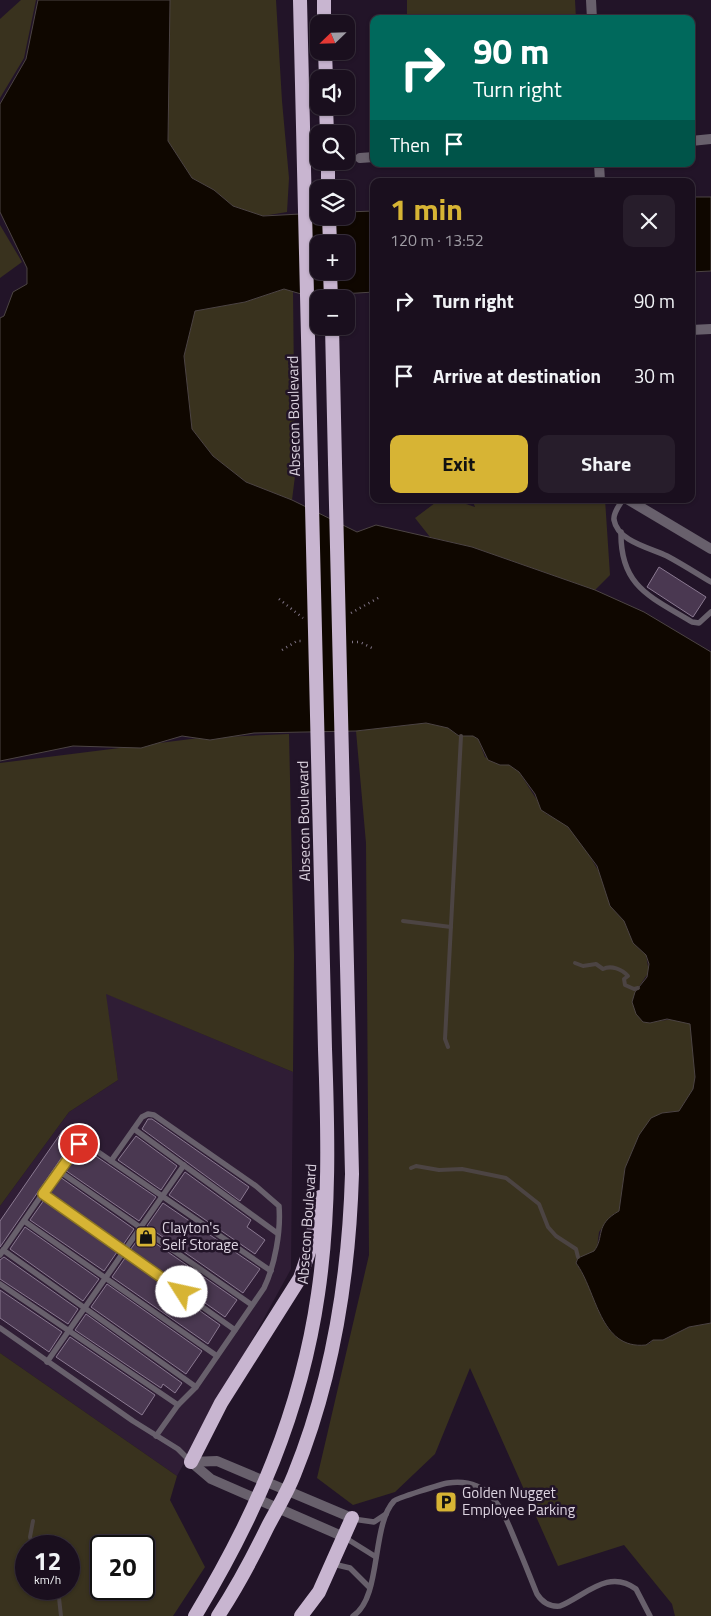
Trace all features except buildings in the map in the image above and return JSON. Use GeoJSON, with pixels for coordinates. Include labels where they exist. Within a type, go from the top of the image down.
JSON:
{"type":"FeatureCollection","features":[{"type":"Feature","properties":{"kind":"highway","name":"Absecon Boulevard"},"geometry":{"type":"LineString","coordinates":[[195,1616],[240,1539],[265,1483],[290,1414],[309,1343],[324,1250],[327,1159],[300,0]]}},
{"type":"Feature","properties":{"kind":"highway"},"geometry":{"type":"LineString","coordinates":[[218,1616],[278,1508],[305,1445],[331,1356],[340,1309],[351,1217],[352,1156],[332,335]]}},
{"type":"Feature","properties":{"kind":"highway"},"geometry":{"type":"LineString","coordinates":[[191,1462],[226,1395],[300,1278],[310,1249],[327,1159]]}},
{"type":"Feature","properties":{"kind":"highway"},"geometry":{"type":"LineString","coordinates":[[302,1616],[319,1592],[352,1518]]}},
{"type":"Feature","properties":{"kind":"street"},"geometry":{"type":"LineString","coordinates":[[591,0],[592,15]]}},
{"type":"Feature","properties":{"kind":"street"},"geometry":{"type":"LineString","coordinates":[[695,141],[711,140]]}},
{"type":"Feature","properties":{"kind":"street"},"geometry":{"type":"LineString","coordinates":[[360,158],[370,158]]}},
{"type":"Feature","properties":{"kind":"street"},"geometry":{"type":"LineString","coordinates":[[695,330],[711,329]]}},
{"type":"Feature","properties":{"kind":"street"},"geometry":{"type":"LineString","coordinates":[[632,503],[711,549]]}},
{"type":"Feature","properties":{"kind":"street"},"geometry":{"type":"LineString","coordinates":[[191,1462],[217,1461],[286,1492],[352,1518]]}},
{"type":"Feature","properties":{"kind":"street"},"geometry":{"type":"LineString","coordinates":[[191,1462],[211,1479],[344,1537]]}},
{"type":"Feature","properties":{"kind":"lane"},"geometry":{"type":"LineString","coordinates":[[622,503],[616,511],[614,520],[621,532],[649,551],[664,555],[711,582]]}},
{"type":"Feature","properties":{"kind":"lane"},"geometry":{"type":"LineString","coordinates":[[621,532],[620,551],[628,572],[641,590],[692,622],[699,623],[711,612]]}},
{"type":"Feature","properties":{"kind":"lane"},"geometry":{"type":"LineString","coordinates":[[111,1161],[142,1117],[148,1114],[154,1116],[273,1198],[279,1206],[271,1271],[264,1288],[196,1387],[178,1405],[156,1436]]}},
{"type":"Feature","properties":{"kind":"lane"},"geometry":{"type":"LineString","coordinates":[[134,1129],[277,1233]]}},
{"type":"Feature","properties":{"kind":"lane"},"geometry":{"type":"LineString","coordinates":[[196,1387],[85,1308],[2,1253],[79,1144],[85,1143],[271,1271]]}},
{"type":"Feature","properties":{"kind":"lane"},"geometry":{"type":"LineString","coordinates":[[47,1362],[184,1165]]}},
{"type":"Feature","properties":{"kind":"lane"},"geometry":{"type":"LineString","coordinates":[[59,1171],[252,1306]]}},
{"type":"Feature","properties":{"kind":"lane"},"geometry":{"type":"LineString","coordinates":[[43,1194],[235,1330]]}},
{"type":"Feature","properties":{"kind":"lane"},"geometry":{"type":"LineString","coordinates":[[24,1222],[218,1356]]}},
{"type":"Feature","properties":{"kind":"lane"},"geometry":{"type":"LineString","coordinates":[[0,1284],[178,1405]]}},
{"type":"Feature","properties":{"kind":"lane"},"geometry":{"type":"LineString","coordinates":[[0,1328],[47,1362],[178,1449],[191,1462]]}},
{"type":"Feature","properties":{"kind":"lane"},"geometry":{"type":"LineString","coordinates":[[352,1518],[374,1522],[387,1513],[399,1497],[418,1494],[442,1484],[457,1483],[478,1486],[490,1494],[500,1507],[537,1594],[544,1602],[552,1606],[560,1606],[598,1584],[615,1582],[636,1589],[650,1616]]}},
{"type":"Feature","properties":{"kind":"lane"},"geometry":{"type":"LineString","coordinates":[[353,1616],[364,1606],[387,1513]]}},
{"type":"Feature","properties":{"kind":"lane"},"geometry":{"type":"LineString","coordinates":[[344,1537],[376,1557]]}},
{"type":"Feature","properties":{"kind":"lane"},"geometry":{"type":"LineString","coordinates":[[332,1563],[350,1568],[369,1588]]}},
{"type":"Feature","properties":{"kind":"shaded area"},"geometry":{"type":"Polygon","coordinates":[[[21,0],[36,0],[24,58],[0,98],[0,19],[21,0]]]}},
{"type":"Feature","properties":{"kind":"shaded area"},"geometry":{"type":"Polygon","coordinates":[[[38,0],[170,0],[168,141],[192,178],[214,190],[233,206],[263,216],[310,213],[310,225],[355,225],[355,212],[370,211],[370,292],[355,293],[355,290],[310,290],[310,296],[308,296],[284,289],[245,302],[195,311],[184,356],[192,429],[213,456],[246,482],[292,500],[357,532],[376,525],[472,547],[595,590],[644,612],[711,652],[711,1323],[689,1327],[663,1340],[653,1340],[646,1345],[630,1344],[618,1338],[609,1329],[576,1263],[578,1258],[594,1251],[606,1221],[619,1211],[625,1168],[639,1135],[651,1118],[662,1113],[679,1111],[693,1089],[695,1077],[690,1024],[667,1019],[650,1023],[643,1022],[636,1014],[632,1002],[635,992],[647,977],[649,964],[646,955],[633,943],[624,921],[610,906],[597,866],[568,827],[541,810],[535,794],[519,772],[509,765],[500,765],[488,760],[478,739],[473,736],[459,736],[448,728],[426,723],[356,731],[254,733],[210,740],[182,736],[141,748],[73,746],[0,761],[0,318],[4,316],[13,292],[27,284],[27,268],[0,212],[0,104],[26,59],[38,0]]]}},
{"type":"Feature","properties":{"kind":"shaded area"},"geometry":{"type":"Polygon","coordinates":[[[170,0],[276,0],[289,178],[287,212],[263,216],[233,206],[214,190],[192,178],[168,141],[170,0]]]}},
{"type":"Feature","properties":{"kind":"shaded area"},"geometry":{"type":"Polygon","coordinates":[[[407,0],[575,0],[576,15],[407,15],[407,0]]]}},
{"type":"Feature","properties":{"kind":"shaded area"},"geometry":{"type":"Polygon","coordinates":[[[695,197],[711,197],[711,271],[695,272],[695,197]]]}},
{"type":"Feature","properties":{"kind":"shaded area"},"geometry":{"type":"Polygon","coordinates":[[[0,225],[22,262],[0,278],[0,225]]]}},
{"type":"Feature","properties":{"kind":"shaded area"},"geometry":{"type":"Polygon","coordinates":[[[284,289],[293,291],[295,476],[292,500],[246,482],[213,456],[192,429],[184,356],[195,311],[245,302],[284,289]]]}},
{"type":"Feature","properties":{"kind":"shaded area"},"geometry":{"type":"Polygon","coordinates":[[[435,503],[463,503],[475,507],[474,503],[605,503],[610,575],[595,590],[472,547],[430,537],[415,518],[435,503]]]}},
{"type":"Feature","properties":{"kind":"shaded area"},"geometry":{"type":"Polygon","coordinates":[[[426,723],[448,728],[459,736],[473,736],[478,739],[485,757],[500,765],[509,765],[519,772],[546,814],[562,821],[582,843],[602,877],[610,906],[624,921],[633,943],[646,955],[649,972],[635,992],[650,1023],[676,1020],[691,1024],[695,1077],[693,1089],[679,1111],[667,1112],[639,1135],[625,1168],[619,1211],[611,1216],[599,1232],[597,1248],[594,1252],[578,1258],[576,1263],[586,1279],[609,1330],[649,1344],[653,1340],[663,1340],[689,1327],[711,1323],[711,1616],[675,1616],[672,1604],[624,1545],[558,1566],[470,1368],[435,1454],[395,1492],[353,1505],[317,1478],[369,1255],[366,843],[356,731],[426,723]]]}},
{"type":"Feature","properties":{"kind":"shaded area"},"geometry":{"type":"Polygon","coordinates":[[[289,734],[294,955],[293,1072],[106,994],[118,1080],[69,1112],[0,1206],[0,763],[199,738],[289,734]]]}},
{"type":"Feature","properties":{"kind":"shaded area","name":"Clayton's Self Storage"},"geometry":{"type":"Polygon","coordinates":[[[105,993],[293,1072],[291,1269],[177,1476],[0,1353],[0,1206],[69,1112],[118,1080],[105,993]]]}},
{"type":"Feature","properties":{"kind":"shaded area"},"geometry":{"type":"Polygon","coordinates":[[[0,1353],[177,1476],[170,1500],[205,1567],[173,1616],[0,1616],[0,1353]]]}},
{"type":"Feature","properties":{"kind":"waterway"},"geometry":{"type":"LineString","coordinates":[[448,1047],[445,1039],[461,736]]}},
{"type":"Feature","properties":{"kind":"waterway"},"geometry":{"type":"LineString","coordinates":[[403,921],[451,927]]}},
{"type":"Feature","properties":{"kind":"waterway"},"geometry":{"type":"LineString","coordinates":[[575,963],[583,966],[596,964],[603,969],[609,967],[620,970],[628,976],[624,979],[625,985],[634,989],[638,988]]}},
{"type":"Feature","properties":{"kind":"waterway"},"geometry":{"type":"LineString","coordinates":[[411,1168],[416,1166],[439,1170],[462,1169],[506,1178],[539,1204],[548,1227],[556,1236],[576,1249],[578,1257]]}},
{"type":"Feature","properties":{"kind":"waterway"},"geometry":{"type":"LineString","coordinates":[[30,1535],[33,1521]]}},
{"type":"Feature","properties":{"kind":"waterway"},"geometry":{"type":"LineString","coordinates":[[59,1600],[61,1616]]}},
{"type":"Feature","properties":{"kind":"place","name":"Clayton's Self Storage"},"geometry":{"type":"Point","coordinates":[146,1237]}},
{"type":"Feature","properties":{"kind":"place","name":"Golden Nugget Employee Parking"},"geometry":{"type":"Point","coordinates":[446,1502]}},
{"type":"Feature","properties":{"kind":"route"},"geometry":{"type":"LineString","coordinates":[[79,1144],[43,1194],[182,1292]]}}]}
